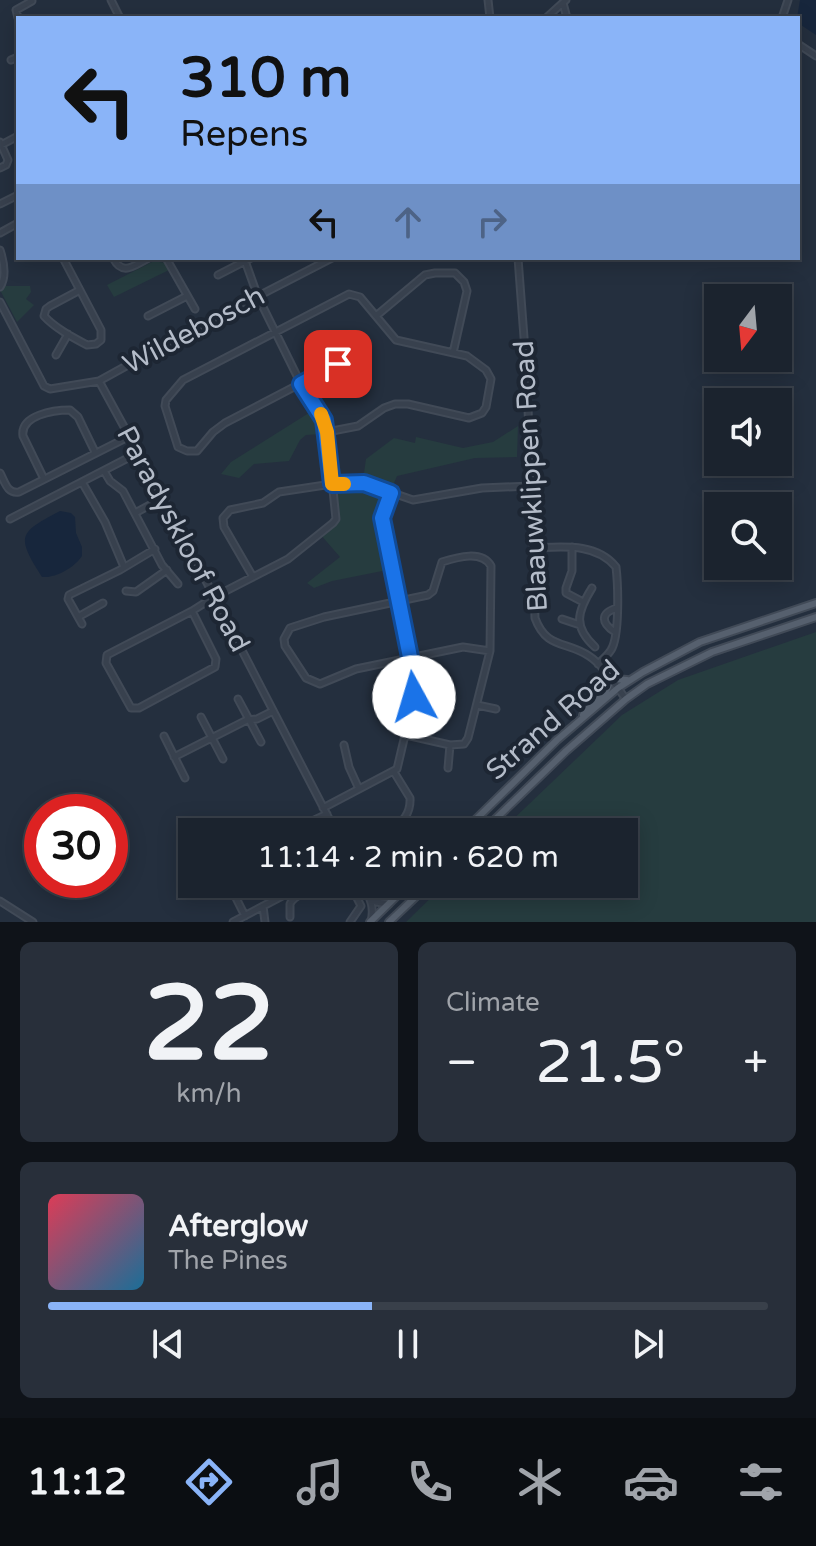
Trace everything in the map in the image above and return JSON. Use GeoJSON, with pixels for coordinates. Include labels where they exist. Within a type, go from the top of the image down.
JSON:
{"type":"FeatureCollection","features":[{"type":"Feature","properties":{"kind":"main road","name":"Strand Road"},"geometry":{"type":"LineString","coordinates":[[477,818],[557,740],[630,680],[700,642],[816,603]]}},
{"type":"Feature","properties":{"kind":"main road","name":"Strand Road"},"geometry":{"type":"LineString","coordinates":[[497,818],[566,751],[647,684],[712,652],[816,617]]}},
{"type":"Feature","properties":{"kind":"main road"},"geometry":{"type":"LineString","coordinates":[[607,675],[630,680]]}},
{"type":"Feature","properties":{"kind":"main road"},"geometry":{"type":"LineString","coordinates":[[582,719],[587,708],[608,690],[607,675]]}},
{"type":"Feature","properties":{"kind":"main road"},"geometry":{"type":"LineString","coordinates":[[370,921],[395,898]]}},
{"type":"Feature","properties":{"kind":"main road"},"geometry":{"type":"LineString","coordinates":[[389,922],[414,898]]}},
{"type":"Feature","properties":{"kind":"main road"},"geometry":{"type":"LineString","coordinates":[[380,912],[381,922]]}},
{"type":"Feature","properties":{"kind":"street"},"geometry":{"type":"LineString","coordinates":[[18,16],[16,10],[32,1]]}},
{"type":"Feature","properties":{"kind":"street"},"geometry":{"type":"LineString","coordinates":[[548,16],[564,2]]}},
{"type":"Feature","properties":{"kind":"street"},"geometry":{"type":"LineString","coordinates":[[11,60],[16,58]]}},
{"type":"Feature","properties":{"kind":"street"},"geometry":{"type":"LineString","coordinates":[[0,168],[8,160],[1,143]]}},
{"type":"Feature","properties":{"kind":"street"},"geometry":{"type":"LineString","coordinates":[[0,250],[4,268],[0,287]]}},
{"type":"Feature","properties":{"kind":"street"},"geometry":{"type":"LineString","coordinates":[[64,260],[80,290],[101,330],[102,337],[96,344],[87,345],[68,334],[46,319],[44,313],[50,306],[80,290]]}},
{"type":"Feature","properties":{"kind":"street"},"geometry":{"type":"LineString","coordinates":[[114,260],[123,269],[145,260]]}},
{"type":"Feature","properties":{"kind":"street"},"geometry":{"type":"LineString","coordinates":[[167,260],[195,309]]}},
{"type":"Feature","properties":{"kind":"street"},"geometry":{"type":"LineString","coordinates":[[218,275],[245,260]]}},
{"type":"Feature","properties":{"kind":"street"},"geometry":{"type":"LineString","coordinates":[[192,611],[216,659],[215,667],[139,708],[131,708],[106,663],[107,655],[288,559],[333,523],[336,514],[327,432],[322,415],[301,384],[258,297],[247,260]]}},
{"type":"Feature","properties":{"kind":"street","name":"Wildebosch"},"geometry":{"type":"LineString","coordinates":[[99,381],[328,260]]}},
{"type":"Feature","properties":{"kind":"street","name":"Blaauwklippen Road"},"geometry":{"type":"LineString","coordinates":[[518,260],[527,377],[534,612],[539,628],[554,642],[580,651],[598,664],[626,699]]}},
{"type":"Feature","properties":{"kind":"street"},"geometry":{"type":"LineString","coordinates":[[376,316],[425,275],[455,273],[464,282],[467,291],[453,353]]}},
{"type":"Feature","properties":{"kind":"street"},"geometry":{"type":"LineString","coordinates":[[327,432],[358,426],[395,404],[408,404],[469,418],[482,413],[486,407],[490,376],[470,357],[396,340],[360,297],[349,294],[187,377],[177,384],[165,406],[175,441],[181,450],[197,451],[225,423],[338,364]]}},
{"type":"Feature","properties":{"kind":"street"},"geometry":{"type":"LineString","coordinates":[[148,316],[187,296]]}},
{"type":"Feature","properties":{"kind":"street"},"geometry":{"type":"LineString","coordinates":[[0,302],[44,386],[50,389],[99,381]]}},
{"type":"Feature","properties":{"kind":"street"},"geometry":{"type":"LineString","coordinates":[[56,355],[68,334]]}},
{"type":"Feature","properties":{"kind":"street","name":"Paradyskloof Road"},"geometry":{"type":"LineString","coordinates":[[99,381],[329,818]]}},
{"type":"Feature","properties":{"kind":"street"},"geometry":{"type":"LineString","coordinates":[[44,479],[23,436],[25,423],[44,414],[70,410],[78,417],[95,452]]}},
{"type":"Feature","properties":{"kind":"street"},"geometry":{"type":"LineString","coordinates":[[0,473],[9,490],[15,492],[130,436]]}},
{"type":"Feature","properties":{"kind":"street"},"geometry":{"type":"LineString","coordinates":[[10,519],[126,459]]}},
{"type":"Feature","properties":{"kind":"street"},"geometry":{"type":"LineString","coordinates":[[104,471],[110,481],[123,491],[178,584]]}},
{"type":"Feature","properties":{"kind":"street"},"geometry":{"type":"LineString","coordinates":[[82,482],[105,522],[124,567]]}},
{"type":"Feature","properties":{"kind":"street"},"geometry":{"type":"LineString","coordinates":[[253,577],[224,527],[223,518],[227,512],[263,503],[279,492],[364,483],[409,499],[420,499],[482,488],[531,486]]}},
{"type":"Feature","properties":{"kind":"street"},"geometry":{"type":"LineString","coordinates":[[313,818],[359,789],[394,772],[399,766],[415,688],[382,515],[391,493]]}},
{"type":"Feature","properties":{"kind":"street"},"geometry":{"type":"LineString","coordinates":[[135,513],[163,498]]}},
{"type":"Feature","properties":{"kind":"street"},"geometry":{"type":"LineString","coordinates":[[572,547],[572,571],[566,591],[567,595],[583,602]]}},
{"type":"Feature","properties":{"kind":"street"},"geometry":{"type":"LineString","coordinates":[[533,548],[587,549],[614,564],[617,570],[617,608],[613,648],[598,664]]}},
{"type":"Feature","properties":{"kind":"street"},"geometry":{"type":"LineString","coordinates":[[82,624],[68,599],[69,595],[155,549]]}},
{"type":"Feature","properties":{"kind":"street"},"geometry":{"type":"LineString","coordinates":[[406,735],[450,745],[464,744],[468,738],[490,651],[491,566],[487,559],[476,556],[446,560],[440,565],[433,591],[428,595],[338,613],[296,625],[287,631],[284,642],[303,675],[320,684],[356,669],[463,647],[490,651]]}},
{"type":"Feature","properties":{"kind":"street"},"geometry":{"type":"LineString","coordinates":[[126,591],[136,592],[167,570]]}},
{"type":"Feature","properties":{"kind":"street"},"geometry":{"type":"LineString","coordinates":[[592,588],[583,602],[580,625],[585,637],[595,647]]}},
{"type":"Feature","properties":{"kind":"street"},"geometry":{"type":"LineString","coordinates":[[78,617],[103,603]]}},
{"type":"Feature","properties":{"kind":"street"},"geometry":{"type":"LineString","coordinates":[[615,632],[604,620],[607,613],[617,608]]}},
{"type":"Feature","properties":{"kind":"street"},"geometry":{"type":"LineString","coordinates":[[562,619],[580,625]]}},
{"type":"Feature","properties":{"kind":"street"},"geometry":{"type":"LineString","coordinates":[[238,699],[261,742]]}},
{"type":"Feature","properties":{"kind":"street"},"geometry":{"type":"LineString","coordinates":[[477,705],[496,709]]}},
{"type":"Feature","properties":{"kind":"street"},"geometry":{"type":"LineString","coordinates":[[174,757],[273,711]]}},
{"type":"Feature","properties":{"kind":"street"},"geometry":{"type":"LineString","coordinates":[[201,717],[223,759]]}},
{"type":"Feature","properties":{"kind":"street"},"geometry":{"type":"LineString","coordinates":[[164,736],[185,778]]}},
{"type":"Feature","properties":{"kind":"street"},"geometry":{"type":"LineString","coordinates":[[344,745],[359,789]]}},
{"type":"Feature","properties":{"kind":"street"},"geometry":{"type":"LineString","coordinates":[[448,768],[450,745]]}},
{"type":"Feature","properties":{"kind":"street"},"geometry":{"type":"LineString","coordinates":[[394,772],[410,798],[406,818]]}},
{"type":"Feature","properties":{"kind":"street"},"geometry":{"type":"LineString","coordinates":[[236,898],[245,916]]}},
{"type":"Feature","properties":{"kind":"street"},"geometry":{"type":"LineString","coordinates":[[233,922],[277,898]]}},
{"type":"Feature","properties":{"kind":"street"},"geometry":{"type":"LineString","coordinates":[[290,917],[290,903],[297,898]]}},
{"type":"Feature","properties":{"kind":"street"},"geometry":{"type":"LineString","coordinates":[[350,922],[361,906],[357,898]]}},
{"type":"Feature","properties":{"kind":"street"},"geometry":{"type":"LineString","coordinates":[[369,898],[373,912],[370,921]]}},
{"type":"Feature","properties":{"kind":"street"},"geometry":{"type":"LineString","coordinates":[[372,898],[376,902],[389,904]]}},
{"type":"Feature","properties":{"kind":"street"},"geometry":{"type":"LineString","coordinates":[[0,901],[33,922]]}},
{"type":"Feature","properties":{"kind":"street"},"geometry":{"type":"LineString","coordinates":[[263,906],[265,922]]}},
{"type":"Feature","properties":{"kind":"green space"},"geometry":{"type":"Polygon","coordinates":[[[154,261],[165,263],[169,270],[114,297],[107,285],[154,261]]]}},
{"type":"Feature","properties":{"kind":"green space"},"geometry":{"type":"Polygon","coordinates":[[[6,286],[30,286],[31,292],[26,299],[34,305],[17,322],[0,290],[6,286]]]}},
{"type":"Feature","properties":{"kind":"green space"},"geometry":{"type":"Polygon","coordinates":[[[312,411],[323,434],[306,435],[289,461],[254,464],[239,478],[221,474],[231,462],[312,411]]]}},
{"type":"Feature","properties":{"kind":"green space"},"geometry":{"type":"Polygon","coordinates":[[[518,426],[517,457],[475,458],[397,476],[391,490],[363,480],[366,459],[394,438],[415,443],[416,437],[463,448],[493,442],[518,426]]]}},
{"type":"Feature","properties":{"kind":"green space"},"geometry":{"type":"Polygon","coordinates":[[[360,483],[391,493],[382,515],[392,569],[332,581],[314,588],[307,583],[340,557],[320,534],[336,519],[332,484],[360,483]]]}},
{"type":"Feature","properties":{"kind":"green space"},"geometry":{"type":"Polygon","coordinates":[[[816,632],[816,922],[406,922],[431,898],[638,898],[638,818],[515,818],[622,715],[678,680],[816,632]]]}},
{"type":"Feature","properties":{"kind":"water"},"geometry":{"type":"Polygon","coordinates":[[[800,0],[816,0],[816,35],[800,24],[800,16],[797,16],[800,0]]]}},
{"type":"Feature","properties":{"kind":"water"},"geometry":{"type":"Polygon","coordinates":[[[60,511],[75,517],[82,556],[64,571],[42,577],[28,552],[26,537],[36,525],[60,511]]]}},
{"type":"Feature","properties":{"kind":"slow traffic"},"geometry":{"type":"LineString","coordinates":[[321,414],[327,432],[332,484],[344,484]]}},
{"type":"Feature","properties":{"kind":"route"},"geometry":{"type":"LineString","coordinates":[[338,364],[301,384],[324,420],[332,484],[364,483],[391,493],[382,518],[414,677],[414,697]]}}]}
